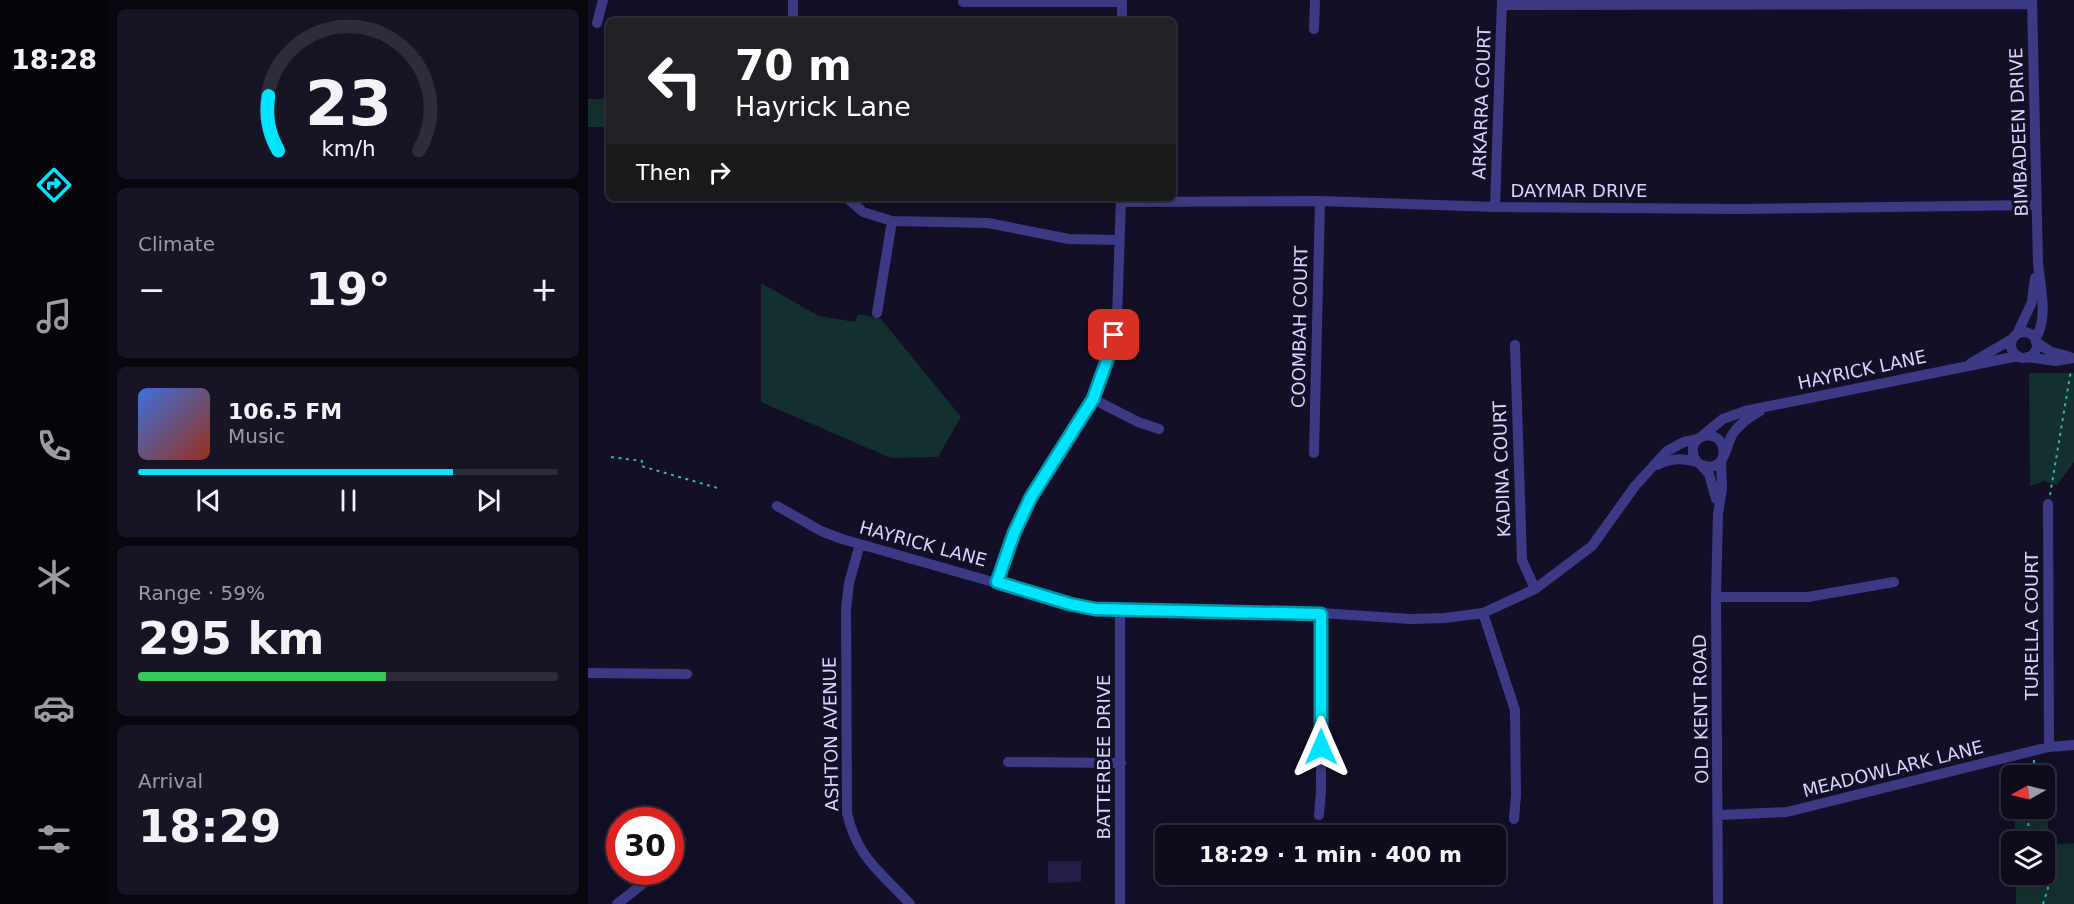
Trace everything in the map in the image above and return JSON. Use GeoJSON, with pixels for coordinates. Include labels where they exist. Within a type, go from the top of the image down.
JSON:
{"type":"FeatureCollection","features":[{"type":"Feature","properties":{"kind":"street"},"geometry":{"type":"LineString","coordinates":[[597,23],[603,0]]}},
{"type":"Feature","properties":{"kind":"street"},"geometry":{"type":"LineString","coordinates":[[793,0],[793,18]]}},
{"type":"Feature","properties":{"kind":"street"},"geometry":{"type":"LineString","coordinates":[[1314,29],[1315,0]]}},
{"type":"Feature","properties":{"kind":"street"},"geometry":{"type":"LineString","coordinates":[[963,2],[1122,1],[1122,18]]}},
{"type":"Feature","properties":{"kind":"street"},"geometry":{"type":"LineString","coordinates":[[1502,2],[2032,2]]}},
{"type":"Feature","properties":{"kind":"street","name":"ARKARRA COURT"},"geometry":{"type":"LineString","coordinates":[[1495,207],[1502,2]]}},
{"type":"Feature","properties":{"kind":"street","name":"BIMBADEEN DRIVE"},"geometry":{"type":"LineString","coordinates":[[2032,2],[2038,263],[2042,303],[2041,323],[2035,340]]}},
{"type":"Feature","properties":{"kind":"street","name":"DAYMAR DRIVE"},"geometry":{"type":"LineString","coordinates":[[1176,200],[1737,210],[2037,205]]}},
{"type":"Feature","properties":{"kind":"street"},"geometry":{"type":"LineString","coordinates":[[850,201],[863,212],[892,221],[988,223],[1069,239],[1119,240]]}},
{"type":"Feature","properties":{"kind":"street"},"geometry":{"type":"LineString","coordinates":[[997,582],[1014,533],[1031,497],[1093,399],[1110,352],[1117,318],[1121,201]]}},
{"type":"Feature","properties":{"kind":"street","name":"COOMBAH COURT"},"geometry":{"type":"LineString","coordinates":[[1314,453],[1320,201]]}},
{"type":"Feature","properties":{"kind":"street"},"geometry":{"type":"LineString","coordinates":[[877,313],[892,221]]}},
{"type":"Feature","properties":{"kind":"street","name":"BIMBADEEN DRIVE"},"geometry":{"type":"LineString","coordinates":[[2014,337],[2032,302],[2038,263]]}},
{"type":"Feature","properties":{"kind":"street"},"geometry":{"type":"LineString","coordinates":[[2035,340],[2034,351],[2023,356],[2012,349],[2014,337],[2029,333],[2051,352],[2073,361]]}},
{"type":"Feature","properties":{"kind":"street","name":"HAYRICK LANE"},"geometry":{"type":"LineString","coordinates":[[1965,365],[2014,337]]}},
{"type":"Feature","properties":{"kind":"street","name":"KADINA COURT"},"geometry":{"type":"LineString","coordinates":[[1515,345],[1522,560],[1535,590]]}},
{"type":"Feature","properties":{"kind":"street","name":"HAYRICK LANE"},"geometry":{"type":"LineString","coordinates":[[777,506],[822,531],[860,544],[1070,604],[1095,609],[1321,614],[1410,619],[1445,618],[1484,613],[1535,590],[1592,546],[1635,486],[1666,452],[1684,442],[1700,438],[1723,419],[1744,411],[1965,365],[1984,364],[2023,356],[2073,361]]}},
{"type":"Feature","properties":{"kind":"street"},"geometry":{"type":"LineString","coordinates":[[1093,399],[1138,422],[1159,429]]}},
{"type":"Feature","properties":{"kind":"street","name":"HAYRICK LANE"},"geometry":{"type":"LineString","coordinates":[[1722,458],[1732,435],[1747,418],[1766,408]]}},
{"type":"Feature","properties":{"kind":"street"},"geometry":{"type":"LineString","coordinates":[[1653,467],[1668,460],[1683,458],[1699,464],[1711,466],[1722,458],[1724,451],[1721,441],[1712,435],[1700,438],[1693,448],[1694,458],[1699,464]]}},
{"type":"Feature","properties":{"kind":"street","name":"OLD KENT ROAD"},"geometry":{"type":"LineString","coordinates":[[1718,904],[1716,597],[1722,458]]}},
{"type":"Feature","properties":{"kind":"street","name":"OLD KENT ROAD"},"geometry":{"type":"LineString","coordinates":[[1699,464],[1710,474],[1715,488],[1718,514]]}},
{"type":"Feature","properties":{"kind":"street","name":"TURELLA COURT"},"geometry":{"type":"LineString","coordinates":[[2048,504],[2049,747]]}},
{"type":"Feature","properties":{"kind":"street","name":"ASHTON AVENUE"},"geometry":{"type":"LineString","coordinates":[[860,544],[849,583],[846,609],[847,813],[857,844],[865,857],[910,904]]}},
{"type":"Feature","properties":{"kind":"street"},"geometry":{"type":"LineString","coordinates":[[1716,597],[1808,597],[1894,582]]}},
{"type":"Feature","properties":{"kind":"street","name":"BATTERBEE DRIVE"},"geometry":{"type":"LineString","coordinates":[[1120,610],[1120,904]]}},
{"type":"Feature","properties":{"kind":"street"},"geometry":{"type":"LineString","coordinates":[[1484,613],[1515,710],[1514,819]]}},
{"type":"Feature","properties":{"kind":"street"},"geometry":{"type":"LineString","coordinates":[[1319,814],[1321,614]]}},
{"type":"Feature","properties":{"kind":"street"},"geometry":{"type":"LineString","coordinates":[[588,673],[687,674]]}},
{"type":"Feature","properties":{"kind":"street","name":"MEADOWLARK LANE"},"geometry":{"type":"LineString","coordinates":[[1719,815],[1786,812],[2049,747],[2074,745]]}},
{"type":"Feature","properties":{"kind":"street"},"geometry":{"type":"LineString","coordinates":[[1008,762],[1121,763]]}},
{"type":"Feature","properties":{"kind":"street"},"geometry":{"type":"LineString","coordinates":[[617,904],[641,885]]}},
{"type":"Feature","properties":{"kind":"path"},"geometry":{"type":"LineString","coordinates":[[2048,504],[2073,361]]}},
{"type":"Feature","properties":{"kind":"path"},"geometry":{"type":"LineString","coordinates":[[611,457],[642,461],[641,466],[721,489]]}},
{"type":"Feature","properties":{"kind":"path"},"geometry":{"type":"LineString","coordinates":[[2043,904],[2047,885]]}},
{"type":"Feature","properties":{"kind":"green space"},"geometry":{"type":"Polygon","coordinates":[[[588,99],[606,99],[606,127],[588,127],[588,99]]]}},
{"type":"Feature","properties":{"kind":"green space"},"geometry":{"type":"Polygon","coordinates":[[[761,283],[819,316],[855,322],[858,314],[881,319],[961,417],[938,457],[891,458],[761,402],[761,283]]]}},
{"type":"Feature","properties":{"kind":"green space"},"geometry":{"type":"Polygon","coordinates":[[[2029,373],[2074,373],[2074,462],[2057,485],[2044,481],[2030,486],[2029,373]]]}},
{"type":"Feature","properties":{"kind":"green space"},"geometry":{"type":"Polygon","coordinates":[[[2047,762],[2047,765],[2031,765],[2047,762]]]}},
{"type":"Feature","properties":{"kind":"green space"},"geometry":{"type":"Polygon","coordinates":[[[2015,819],[2048,819],[2048,831],[2015,831],[2015,819]]]}},
{"type":"Feature","properties":{"kind":"green space"},"geometry":{"type":"Polygon","coordinates":[[[2074,843],[2074,904],[2016,904],[2016,885],[2055,885],[2055,844],[2074,843]]]}},
{"type":"Feature","properties":{"kind":"building"},"geometry":{"type":"Polygon","coordinates":[[[1048,861],[1081,861],[1081,882],[1048,883],[1048,861]]]}},
{"type":"Feature","properties":{"kind":"route"},"geometry":{"type":"LineString","coordinates":[[1114,335],[1093,399],[1031,497],[1014,533],[997,582],[1070,604],[1095,609],[1321,614],[1321,747]]}}]}
